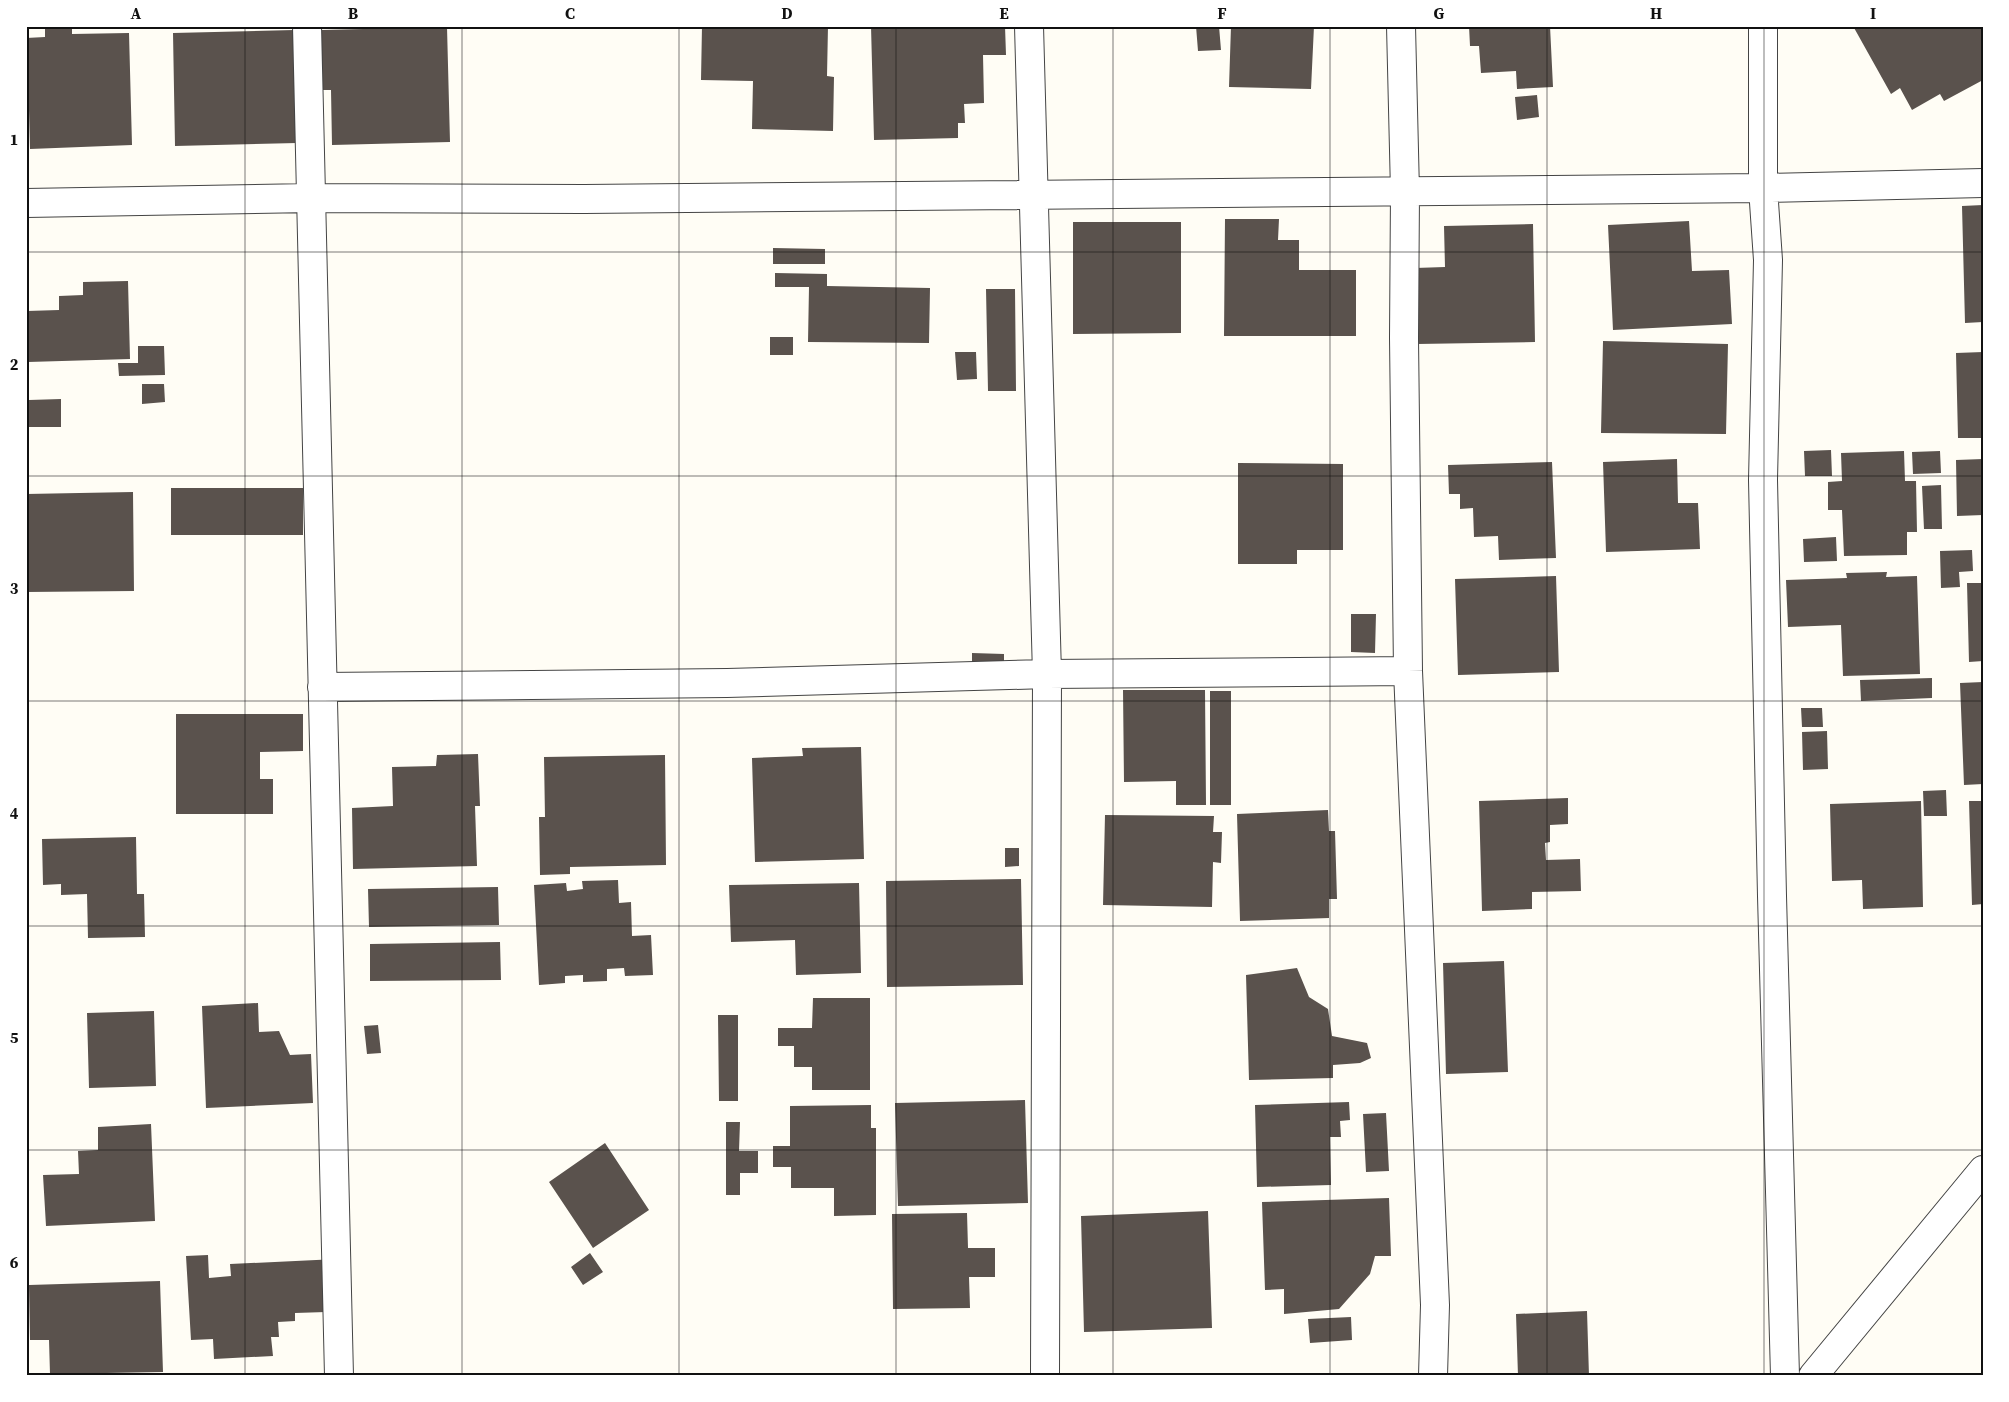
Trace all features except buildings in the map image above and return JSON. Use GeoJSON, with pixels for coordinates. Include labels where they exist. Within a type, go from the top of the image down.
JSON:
{"type":"FeatureCollection","features":[{"type":"Feature","properties":{"kind":"street"},"geometry":{"type":"LineString","coordinates":[[307,26],[339,1376]]}},
{"type":"Feature","properties":{"kind":"street"},"geometry":{"type":"LineString","coordinates":[[1029,26],[1046,674],[1045,1376]]}},
{"type":"Feature","properties":{"kind":"street"},"geometry":{"type":"LineString","coordinates":[[1401,26],[1405,192],[1404,338],[1408,672],[1435,1305],[1433,1376]]}},
{"type":"Feature","properties":{"kind":"street"},"geometry":{"type":"LineString","coordinates":[[1762,26],[1763,188],[1768,260],[1763,480],[1771,886],[1785,1376]]}},
{"type":"Feature","properties":{"kind":"street"},"geometry":{"type":"LineString","coordinates":[[26,203],[311,198],[584,199],[1405,192],[1763,188],[1983,183]]}},
{"type":"Feature","properties":{"kind":"street"},"geometry":{"type":"LineString","coordinates":[[322,687],[727,683],[1046,674],[1408,672]]}},
{"type":"Feature","properties":{"kind":"street"},"geometry":{"type":"LineString","coordinates":[[1813,1376],[1983,1170]]}}]}
